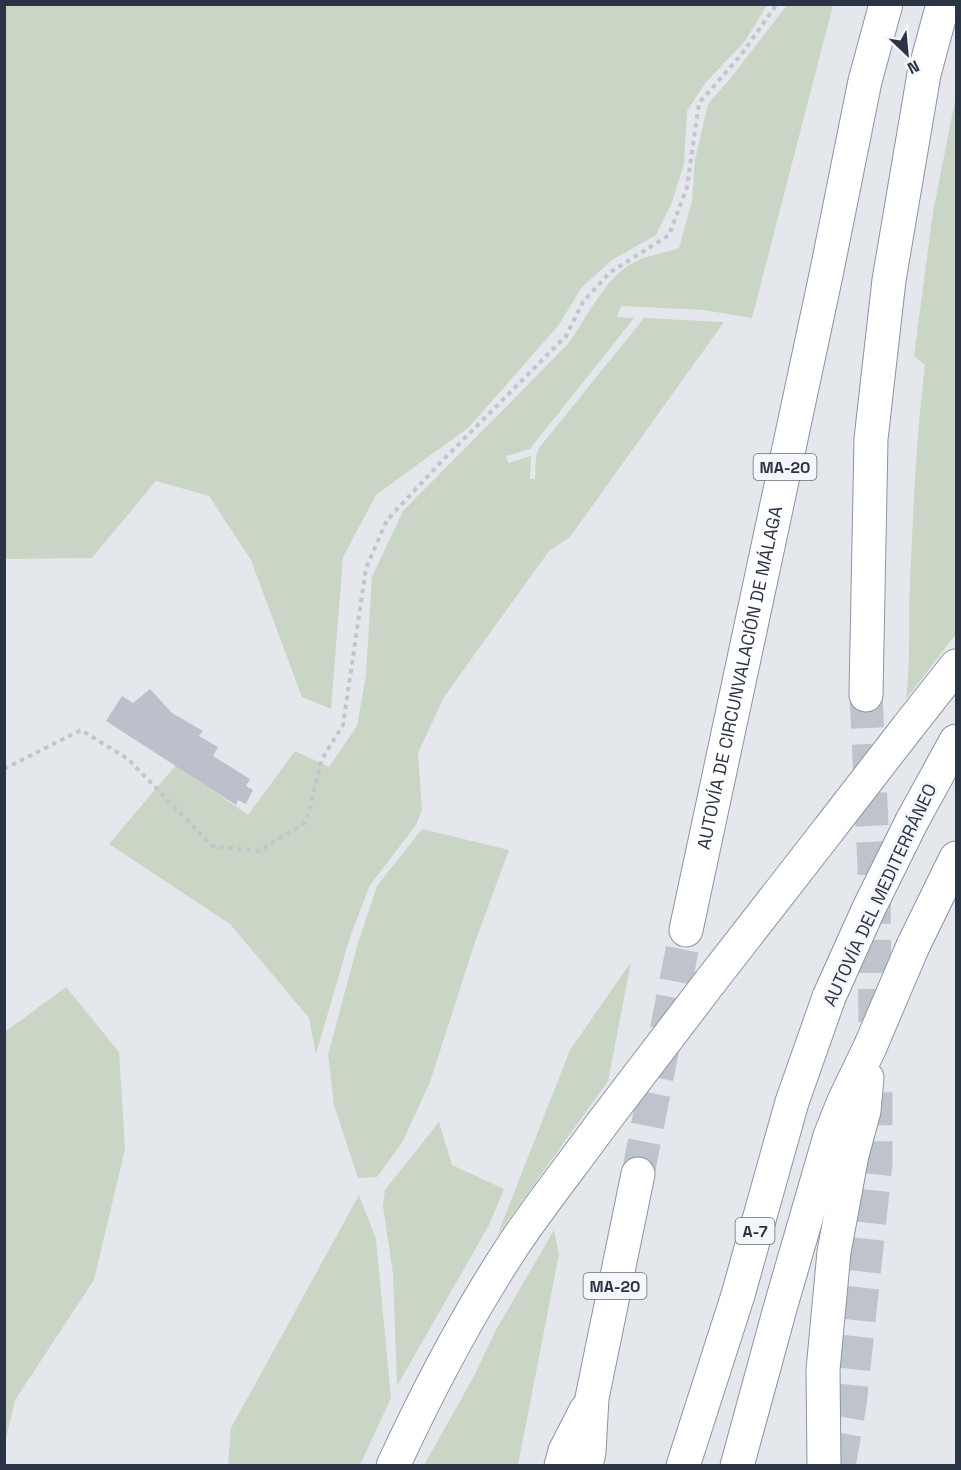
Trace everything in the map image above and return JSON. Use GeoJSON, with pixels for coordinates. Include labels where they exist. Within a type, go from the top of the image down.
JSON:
{"type":"FeatureCollection","features":[{"type":"Feature","properties":{"kind":"highway","name":"AUTOVÍA DE CIRCUNVALACIÓN DE MÁLAGA"},"geometry":{"type":"LineString","coordinates":[[686,930],[826,275],[865,81],[886,4]]}},
{"type":"Feature","properties":{"kind":"highway"},"geometry":{"type":"LineString","coordinates":[[866,695],[872,427],[889,280],[924,75],[943,4]]}},
{"type":"Feature","properties":{"kind":"highway"},"geometry":{"type":"LineString","coordinates":[[393,1466],[424,1399],[514,1245],[601,1125],[710,982],[957,666]]}},
{"type":"Feature","properties":{"kind":"highway","name":"AUTOVÍA DEL MEDITERRÁNEO"},"geometry":{"type":"LineString","coordinates":[[683,1466],[738,1295],[792,1102],[829,997],[912,821],[957,741]]}},
{"type":"Feature","properties":{"kind":"highway","name":"A-7"},"geometry":{"type":"LineString","coordinates":[[737,1466],[830,1136],[914,946],[957,858]]}},
{"type":"Feature","properties":{"kind":"highway"},"geometry":{"type":"LineString","coordinates":[[824,1466],[823,1370],[834,1252],[852,1155],[864,1111],[870,1047]]}},
{"type":"Feature","properties":{"kind":"highway","name":"MA-20"},"geometry":{"type":"LineString","coordinates":[[586,1466],[592,1398],[638,1174]]}},
{"type":"Feature","properties":{"kind":"highway"},"geometry":{"type":"LineString","coordinates":[[561,1466],[565,1451],[592,1398]]}},
{"type":"Feature","properties":{"kind":"path"},"geometry":{"type":"LineString","coordinates":[[4,769],[81,730],[128,759],[212,846],[259,851],[306,822],[322,759],[343,725],[366,568],[387,520],[566,336],[583,302],[609,273],[669,235],[687,187],[699,103],[741,55],[777,4]]}},
{"type":"Feature","properties":{"kind":"green space"},"geometry":{"type":"Polygon","coordinates":[[[4,5],[767,5],[745,41],[706,82],[687,111],[684,164],[671,205],[656,235],[612,260],[582,287],[558,326],[469,427],[376,495],[343,557],[331,709],[302,697],[251,560],[209,496],[156,481],[92,558],[5,559],[4,5]]]}},
{"type":"Feature","properties":{"kind":"green space"},"geometry":{"type":"Polygon","coordinates":[[[787,5],[833,5],[752,318],[703,310],[621,306],[617,317],[634,318],[530,449],[506,456],[508,463],[531,456],[530,479],[535,479],[536,456],[539,448],[644,318],[724,322],[570,537],[549,551],[444,697],[418,753],[422,810],[416,825],[370,885],[350,937],[316,1054],[309,1018],[230,924],[109,844],[176,765],[248,815],[295,751],[329,767],[357,726],[366,675],[372,577],[403,511],[568,344],[596,301],[621,271],[642,259],[679,248],[692,201],[695,160],[708,104],[787,5]]]}},
{"type":"Feature","properties":{"kind":"green space"},"geometry":{"type":"Polygon","coordinates":[[[956,96],[956,634],[906,699],[914,502],[925,365],[914,356],[933,212],[956,96]]]}},
{"type":"Feature","properties":{"kind":"green space"},"geometry":{"type":"Polygon","coordinates":[[[422,829],[509,850],[475,942],[430,1082],[403,1141],[377,1177],[358,1178],[334,1105],[328,1055],[358,943],[377,886],[422,829]]]}},
{"type":"Feature","properties":{"kind":"green space"},"geometry":{"type":"Polygon","coordinates":[[[631,962],[608,1081],[497,1236],[570,1050],[631,962]]]}},
{"type":"Feature","properties":{"kind":"green space"},"geometry":{"type":"Polygon","coordinates":[[[66,987],[119,1052],[125,1149],[94,1280],[15,1400],[5,1443],[5,1032],[66,987]]]}},
{"type":"Feature","properties":{"kind":"green space"},"geometry":{"type":"Polygon","coordinates":[[[439,1122],[452,1165],[504,1189],[489,1225],[397,1386],[393,1274],[383,1206],[385,1190],[439,1122]]]}},
{"type":"Feature","properties":{"kind":"green space"},"geometry":{"type":"Polygon","coordinates":[[[359,1195],[376,1239],[391,1398],[360,1465],[228,1465],[231,1428],[359,1195]]]}},
{"type":"Feature","properties":{"kind":"green space"},"geometry":{"type":"Polygon","coordinates":[[[554,1230],[559,1254],[518,1465],[424,1465],[473,1378],[496,1330],[554,1230]]]}},
{"type":"Feature","properties":{"kind":"building"},"geometry":{"type":"Polygon","coordinates":[[[150,689],[172,713],[203,731],[199,736],[218,747],[213,756],[250,779],[246,786],[253,790],[246,804],[238,800],[236,805],[106,721],[122,696],[133,703],[150,689]]]}},
{"type":"Feature","properties":{"kind":"tunnel"},"geometry":{"type":"LineString","coordinates":[[866,695],[874,867],[875,1037]]}},
{"type":"Feature","properties":{"kind":"tunnel"},"geometry":{"type":"LineString","coordinates":[[638,1174],[686,930]]}},
{"type":"Feature","properties":{"kind":"tunnel"},"geometry":{"type":"LineString","coordinates":[[839,1466],[850,1404],[876,1163],[876,1086]]}}]}
